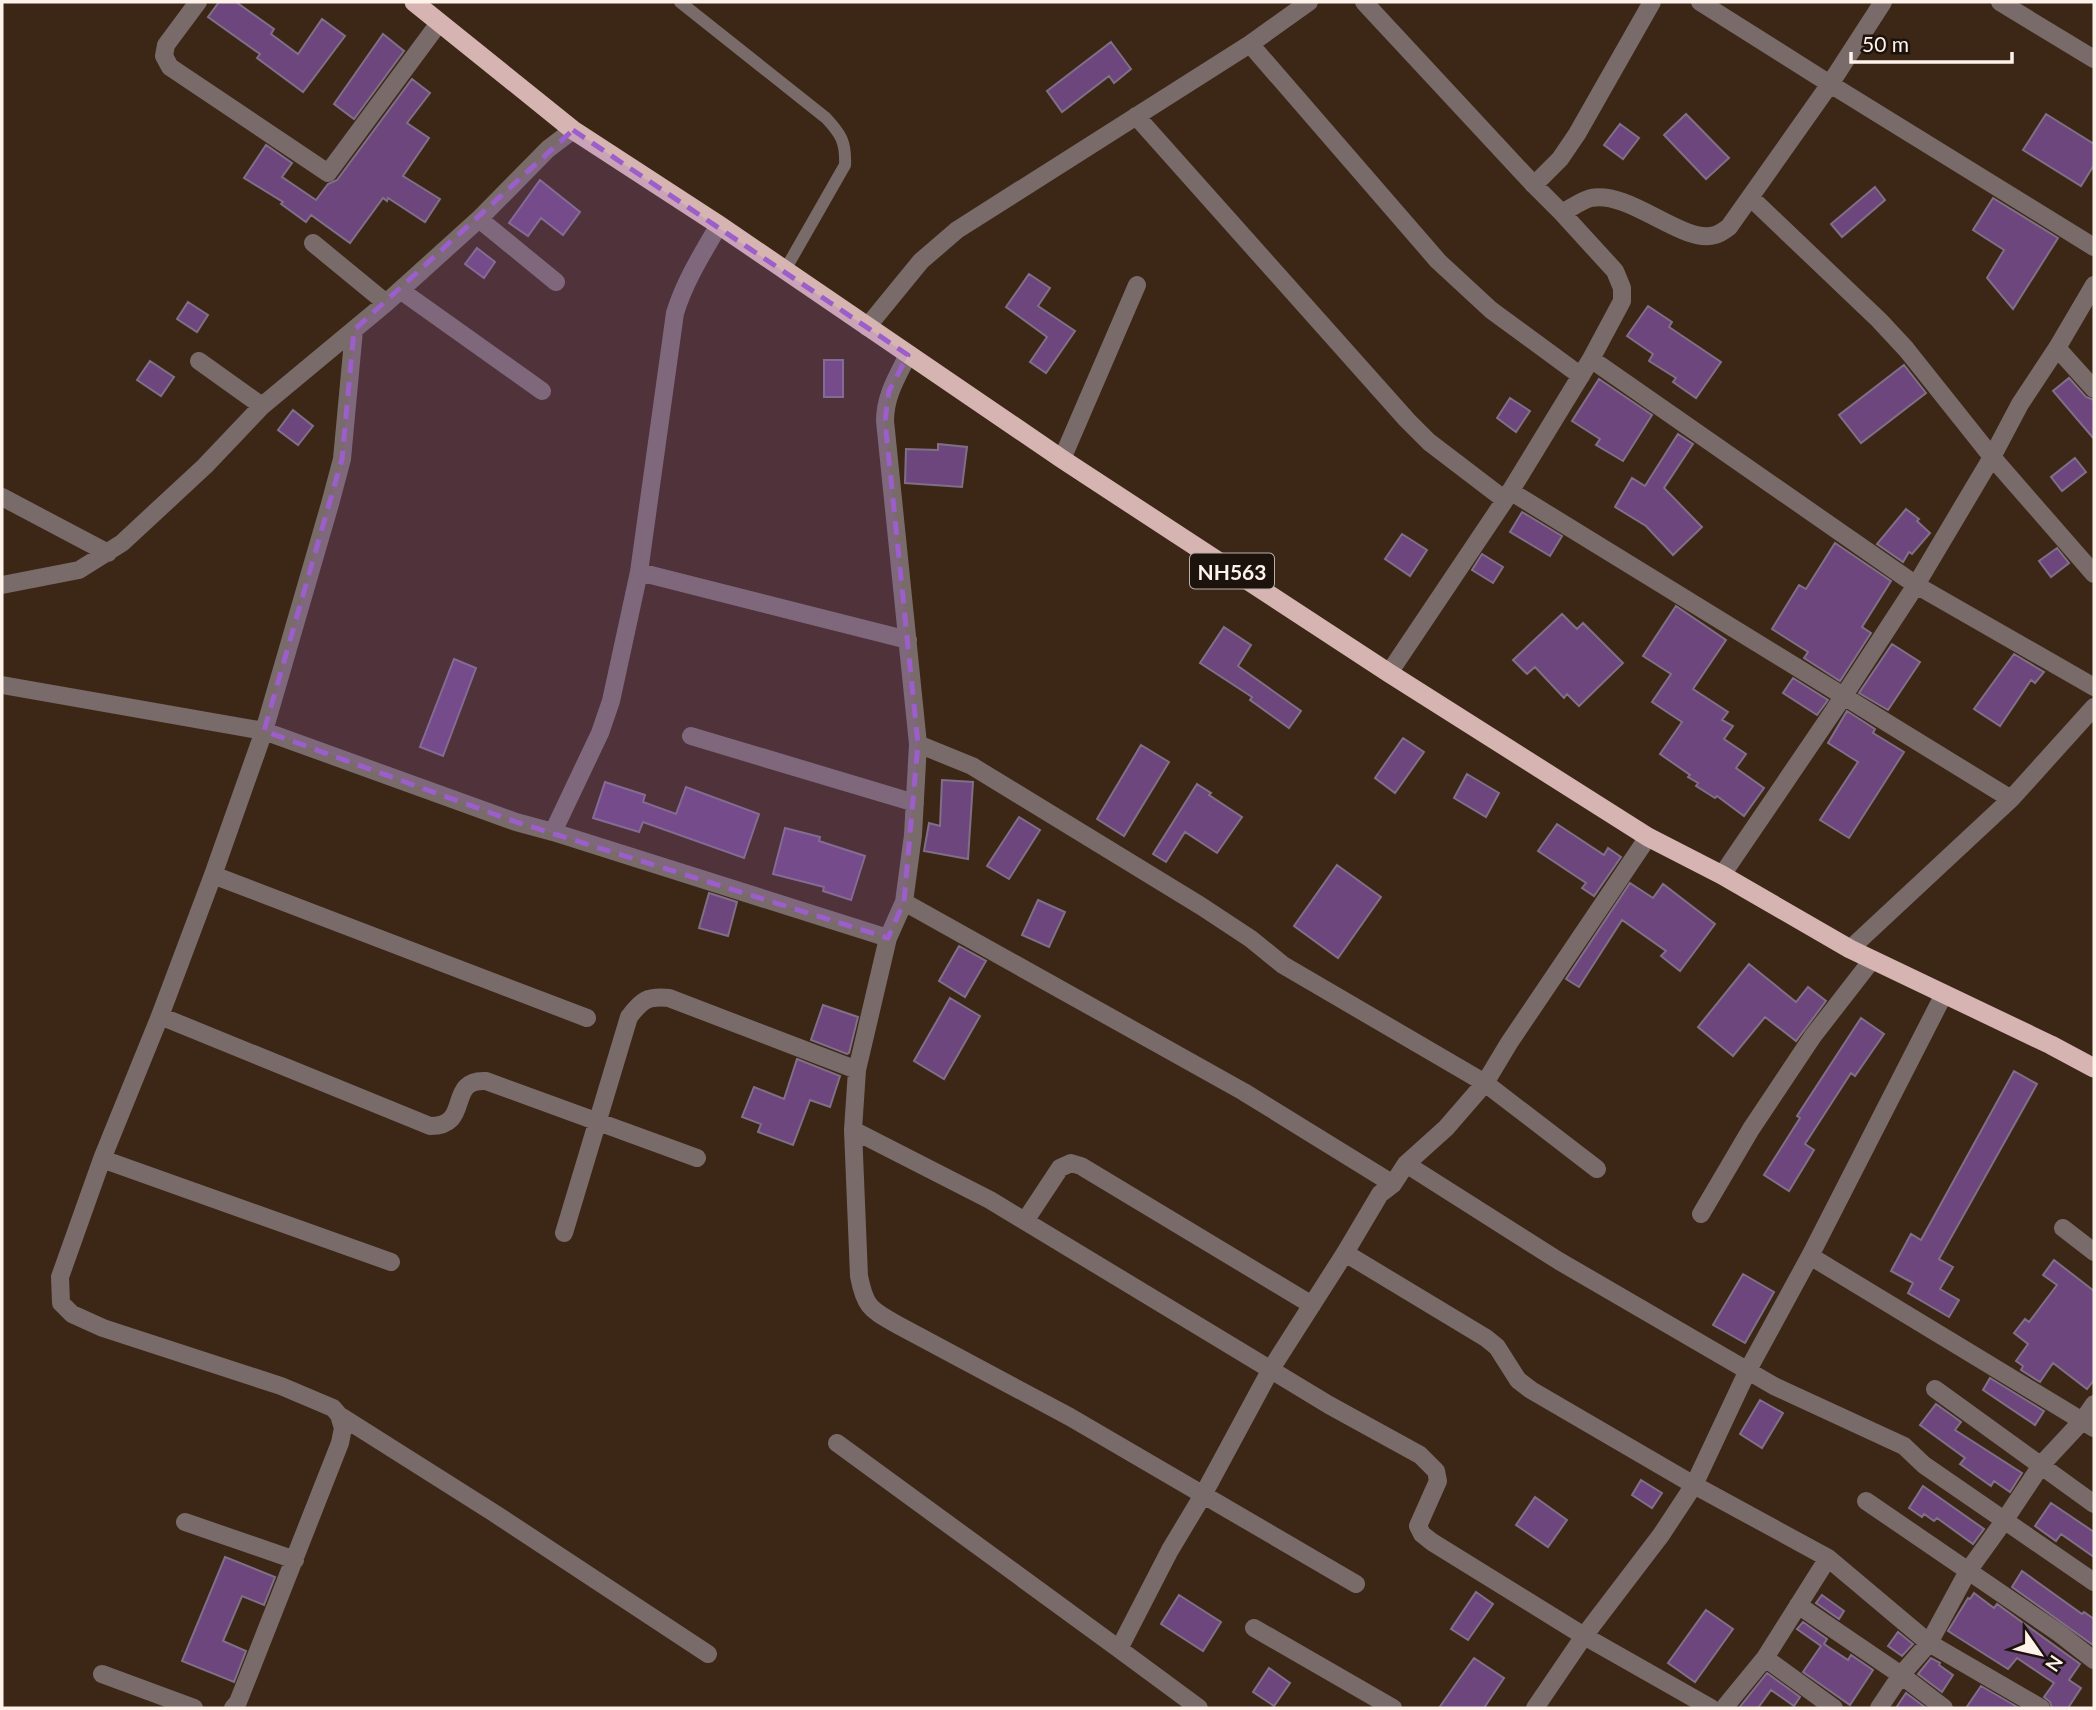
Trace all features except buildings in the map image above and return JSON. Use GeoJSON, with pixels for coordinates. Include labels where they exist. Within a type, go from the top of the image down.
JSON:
{"type":"FeatureCollection","features":[{"type":"Feature","properties":{"kind":"highway","name":"NH563"},"geometry":{"type":"LineString","coordinates":[[414,2],[573,130],[719,225],[1062,459],[1388,673],[1648,837],[1722,875],[1850,949],[2094,1068]]}},
{"type":"Feature","properties":{"kind":"street"},"geometry":{"type":"LineString","coordinates":[[198,2],[166,45],[164,56],[170,67],[328,173],[439,23]]}},
{"type":"Feature","properties":{"kind":"street"},"geometry":{"type":"LineString","coordinates":[[867,327],[921,261],[957,230],[1250,44],[1309,2]]}},
{"type":"Feature","properties":{"kind":"street"},"geometry":{"type":"LineString","coordinates":[[1364,2],[1615,271],[1622,288],[1622,301],[1581,376],[1508,496],[1388,673]]}},
{"type":"Feature","properties":{"kind":"street"},"geometry":{"type":"LineString","coordinates":[[1534,185],[1560,159],[1577,135],[1652,2]]}},
{"type":"Feature","properties":{"kind":"street"},"geometry":{"type":"LineString","coordinates":[[1700,2],[2094,247]]}},
{"type":"Feature","properties":{"kind":"street"},"geometry":{"type":"LineString","coordinates":[[1562,213],[1591,198],[1605,198],[1625,202],[1696,236],[1714,236],[1729,228],[1830,84],[1883,2]]}},
{"type":"Feature","properties":{"kind":"street"},"geometry":{"type":"LineString","coordinates":[[2000,2],[2094,59]]}},
{"type":"Feature","properties":{"kind":"street"},"geometry":{"type":"LineString","coordinates":[[1250,44],[1438,261],[1491,310],[1581,376]]}},
{"type":"Feature","properties":{"kind":"street"},"geometry":{"type":"LineString","coordinates":[[1136,116],[1429,442],[1508,496],[2011,799]]}},
{"type":"Feature","properties":{"kind":"street"},"geometry":{"type":"LineString","coordinates":[[2,584],[79,570],[122,543],[205,466],[262,406],[386,303],[479,219],[548,149],[573,130]]}},
{"type":"Feature","properties":{"kind":"street"},"geometry":{"type":"LineString","coordinates":[[1750,197],[1906,349],[1992,457],[2094,574]]}},
{"type":"Feature","properties":{"kind":"street"},"geometry":{"type":"LineString","coordinates":[[479,219],[556,282]]}},
{"type":"Feature","properties":{"kind":"street"},"geometry":{"type":"LineString","coordinates":[[553,832],[600,733],[607,711],[639,572],[675,313],[692,271],[719,225]]}},
{"type":"Feature","properties":{"kind":"street"},"geometry":{"type":"LineString","coordinates":[[313,243],[386,303]]}},
{"type":"Feature","properties":{"kind":"street"},"geometry":{"type":"LineString","coordinates":[[1062,459],[1137,285]]}},
{"type":"Feature","properties":{"kind":"street"},"geometry":{"type":"LineString","coordinates":[[1722,875],[1916,585],[1992,457],[2020,404],[2094,285]]}},
{"type":"Feature","properties":{"kind":"street"},"geometry":{"type":"LineString","coordinates":[[400,290],[542,391]]}},
{"type":"Feature","properties":{"kind":"street"},"geometry":{"type":"LineString","coordinates":[[354,330],[341,459],[264,731],[214,875],[102,1158],[60,1277],[61,1303],[72,1314],[103,1328],[281,1386],[333,1408],[708,1654]]}},
{"type":"Feature","properties":{"kind":"street"},"geometry":{"type":"LineString","coordinates":[[2057,348],[2094,389]]}},
{"type":"Feature","properties":{"kind":"street"},"geometry":{"type":"LineString","coordinates":[[908,355],[889,391],[885,408],[918,744],[913,835],[904,902],[888,938],[857,1070],[853,1130],[859,1276],[863,1298],[876,1312],[1069,1417],[1356,1584]]}},
{"type":"Feature","properties":{"kind":"street"},"geometry":{"type":"LineString","coordinates":[[1591,359],[1916,585],[2094,687]]}},
{"type":"Feature","properties":{"kind":"street"},"geometry":{"type":"LineString","coordinates":[[199,361],[262,406]]}},
{"type":"Feature","properties":{"kind":"street"},"geometry":{"type":"LineString","coordinates":[[2,498],[108,553]]}},
{"type":"Feature","properties":{"kind":"street"},"geometry":{"type":"LineString","coordinates":[[639,572],[908,640]]}},
{"type":"Feature","properties":{"kind":"street"},"geometry":{"type":"LineString","coordinates":[[2,685],[264,731],[516,822],[888,938]]}},
{"type":"Feature","properties":{"kind":"street"},"geometry":{"type":"LineString","coordinates":[[1850,949],[2011,799],[2094,707]]}},
{"type":"Feature","properties":{"kind":"street"},"geometry":{"type":"LineString","coordinates":[[691,736],[915,803]]}},
{"type":"Feature","properties":{"kind":"street"},"geometry":{"type":"LineString","coordinates":[[918,744],[984,773],[1201,906],[1251,939],[1283,965],[1485,1083],[1597,1169]]}},
{"type":"Feature","properties":{"kind":"street"},"geometry":{"type":"LineString","coordinates":[[1119,1649],[1170,1550],[1271,1370],[1380,1194],[1393,1184],[1406,1164],[1446,1128],[1485,1083],[1508,1043],[1648,837]]}},
{"type":"Feature","properties":{"kind":"street"},"geometry":{"type":"LineString","coordinates":[[214,875],[587,1018]]}},
{"type":"Feature","properties":{"kind":"street"},"geometry":{"type":"LineString","coordinates":[[904,902],[1191,1061],[1393,1184]]}},
{"type":"Feature","properties":{"kind":"street"},"geometry":{"type":"LineString","coordinates":[[1701,1214],[1751,1129],[1790,1071],[1872,960]]}},
{"type":"Feature","properties":{"kind":"street"},"geometry":{"type":"LineString","coordinates":[[1535,1708],[1584,1636],[1661,1535],[1694,1485],[1748,1370],[1810,1256],[1944,994]]}},
{"type":"Feature","properties":{"kind":"street"},"geometry":{"type":"LineString","coordinates":[[564,1233],[629,1017],[640,1003],[654,997],[669,998],[857,1070]]}},
{"type":"Feature","properties":{"kind":"street"},"geometry":{"type":"LineString","coordinates":[[160,1016],[430,1126],[450,1122],[457,1111],[463,1090],[476,1081],[486,1081],[697,1158]]}},
{"type":"Feature","properties":{"kind":"street"},"geometry":{"type":"LineString","coordinates":[[853,1130],[990,1200],[1329,1405],[1420,1455],[1436,1471],[1438,1481],[1418,1526],[1422,1534],[1584,1636],[1711,1708]]}},
{"type":"Feature","properties":{"kind":"street"},"geometry":{"type":"LineString","coordinates":[[102,1158],[391,1262]]}},
{"type":"Feature","properties":{"kind":"street"},"geometry":{"type":"LineString","coordinates":[[1025,1221],[1060,1168],[1071,1163],[1081,1166],[1312,1305]]}},
{"type":"Feature","properties":{"kind":"street"},"geometry":{"type":"LineString","coordinates":[[1406,1164],[1559,1261],[1748,1370],[1798,1398],[1904,1446],[1924,1465],[2094,1582]]}},
{"type":"Feature","properties":{"kind":"street"},"geometry":{"type":"LineString","coordinates":[[2063,1228],[2094,1252]]}},
{"type":"Feature","properties":{"kind":"street"},"geometry":{"type":"LineString","coordinates":[[1345,1253],[1486,1338],[1497,1347],[1518,1380],[1531,1390],[1694,1485],[1828,1558],[1929,1643],[2041,1708]]}},
{"type":"Feature","properties":{"kind":"street"},"geometry":{"type":"LineString","coordinates":[[1810,1256],[2088,1424]]}},
{"type":"Feature","properties":{"kind":"street"},"geometry":{"type":"LineString","coordinates":[[1936,1390],[2094,1504]]}},
{"type":"Feature","properties":{"kind":"street"},"geometry":{"type":"LineString","coordinates":[[1879,1708],[1901,1675],[1929,1643],[1968,1571],[2042,1464],[2088,1424],[2094,1404]]}},
{"type":"Feature","properties":{"kind":"street"},"geometry":{"type":"LineString","coordinates":[[233,1708],[238,1702],[340,1443],[343,1428],[340,1415]]}},
{"type":"Feature","properties":{"kind":"street"},"geometry":{"type":"LineString","coordinates":[[837,1443],[1199,1708]]}},
{"type":"Feature","properties":{"kind":"street"},"geometry":{"type":"LineString","coordinates":[[1867,1501],[2094,1660]]}},
{"type":"Feature","properties":{"kind":"street"},"geometry":{"type":"LineString","coordinates":[[185,1522],[295,1560]]}},
{"type":"Feature","properties":{"kind":"street"},"geometry":{"type":"LineString","coordinates":[[1724,1708],[1765,1658],[1828,1558]]}},
{"type":"Feature","properties":{"kind":"street"},"geometry":{"type":"LineString","coordinates":[[1798,1605],[1901,1675],[1944,1708]]}},
{"type":"Feature","properties":{"kind":"street"},"geometry":{"type":"LineString","coordinates":[[1254,1628],[1393,1708]]}},
{"type":"Feature","properties":{"kind":"street"},"geometry":{"type":"LineString","coordinates":[[1765,1658],[1834,1708]]}},
{"type":"Feature","properties":{"kind":"street"},"geometry":{"type":"LineString","coordinates":[[102,1674],[194,1708]]}},
{"type":"Feature","properties":{"kind":"lane"},"geometry":{"type":"LineString","coordinates":[[680,2],[826,117],[839,132],[845,148],[845,165],[785,270]]}},
{"type":"Feature","properties":{"kind":"highlighted area"},"geometry":{"type":"Polygon","coordinates":[[[573,130],[908,355],[889,391],[885,421],[918,744],[904,902],[888,938],[516,822],[264,731],[342,459],[354,330],[573,130]]]}}]}
